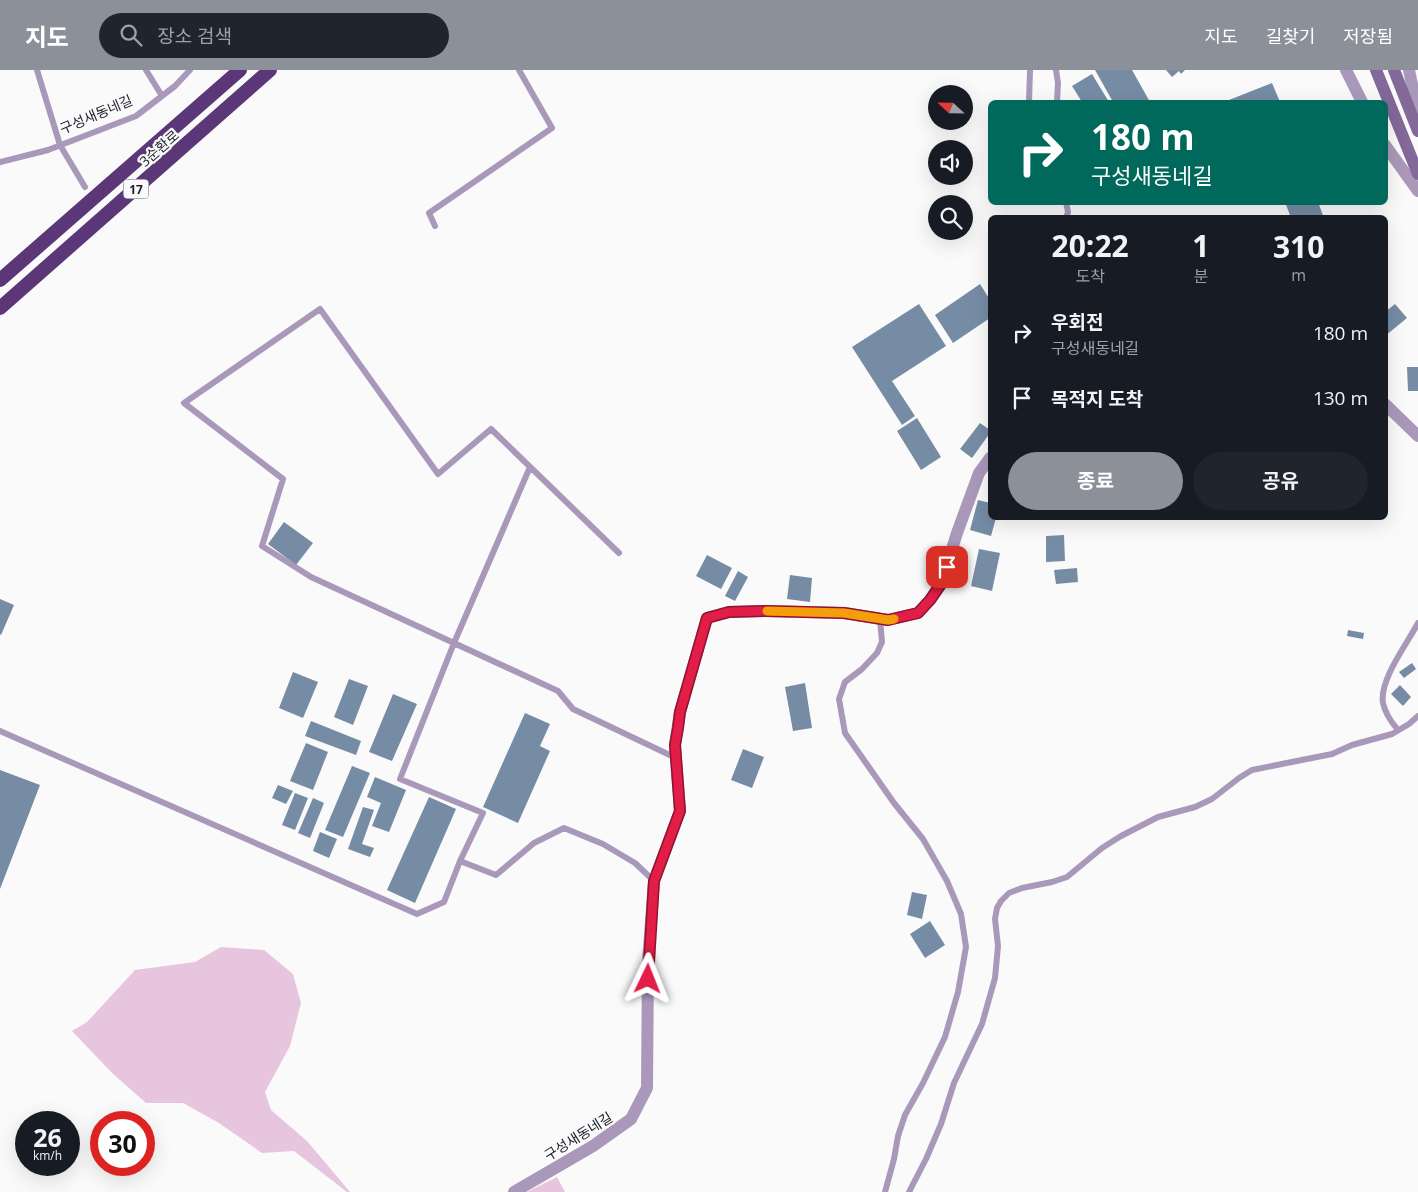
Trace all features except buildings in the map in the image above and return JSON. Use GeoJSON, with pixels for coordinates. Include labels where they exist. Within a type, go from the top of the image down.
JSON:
{"type":"FeatureCollection","features":[{"type":"Feature","properties":{"kind":"highway","name":"3순환로"},"geometry":{"type":"LineString","coordinates":[[0,280],[240,70]]}},
{"type":"Feature","properties":{"kind":"highway","name":"3순환로"},"geometry":{"type":"LineString","coordinates":[[0,308],[270,70]]}},
{"type":"Feature","properties":{"kind":"main road"},"geometry":{"type":"LineString","coordinates":[[1376,70],[1418,174]]}},
{"type":"Feature","properties":{"kind":"main road"},"geometry":{"type":"LineString","coordinates":[[1394,70],[1418,131]]}},
{"type":"Feature","properties":{"kind":"street"},"geometry":{"type":"LineString","coordinates":[[1346,70],[1361,100]]}},
{"type":"Feature","properties":{"kind":"street"},"geometry":{"type":"LineString","coordinates":[[1409,70],[1418,113]]}},
{"type":"Feature","properties":{"kind":"street"},"geometry":{"type":"LineString","coordinates":[[1388,149],[1418,191]]}},
{"type":"Feature","properties":{"kind":"street"},"geometry":{"type":"LineString","coordinates":[[1388,407],[1418,436]]}},
{"type":"Feature","properties":{"kind":"street","name":"구성새동네길"},"geometry":{"type":"LineString","coordinates":[[514,1192],[593,1146],[631,1119],[647,1088],[648,960],[654,881],[680,811],[675,745],[680,712],[707,618],[729,612],[766,611],[844,613],[888,620],[918,613],[941,584],[979,473],[988,461]]}},
{"type":"Feature","properties":{"kind":"lane"},"geometry":{"type":"LineString","coordinates":[[38,70],[60,145],[85,187]]}},
{"type":"Feature","properties":{"kind":"lane"},"geometry":{"type":"LineString","coordinates":[[146,70],[162,96]]}},
{"type":"Feature","properties":{"kind":"lane","name":"구성새동네길"},"geometry":{"type":"LineString","coordinates":[[0,162],[48,150],[136,116],[175,86],[190,70]]}},
{"type":"Feature","properties":{"kind":"lane"},"geometry":{"type":"LineString","coordinates":[[435,226],[430,213],[552,128],[519,70]]}},
{"type":"Feature","properties":{"kind":"lane"},"geometry":{"type":"LineString","coordinates":[[1029,100],[1030,70]]}},
{"type":"Feature","properties":{"kind":"lane"},"geometry":{"type":"LineString","coordinates":[[1056,70],[1058,83],[1057,100]]}},
{"type":"Feature","properties":{"kind":"lane"},"geometry":{"type":"LineString","coordinates":[[619,553],[491,429],[438,474],[320,309],[184,403],[283,479],[262,546],[311,577],[558,691],[573,709],[676,758]]}},
{"type":"Feature","properties":{"kind":"lane"},"geometry":{"type":"LineString","coordinates":[[0,731],[417,914],[444,902],[460,861],[483,813],[400,779],[454,643],[530,467]]}},
{"type":"Feature","properties":{"kind":"lane"},"geometry":{"type":"LineString","coordinates":[[880,619],[882,642],[877,653],[862,669],[844,682],[839,700],[845,733],[894,804],[923,839],[947,881],[961,914],[966,947],[958,992],[945,1037],[924,1083],[905,1116],[898,1136],[885,1192]]}},
{"type":"Feature","properties":{"kind":"lane"},"geometry":{"type":"LineString","coordinates":[[1398,730],[1390,720],[1383,704],[1384,687],[1418,623]]}},
{"type":"Feature","properties":{"kind":"lane"},"geometry":{"type":"LineString","coordinates":[[909,1192],[934,1142],[954,1083],[982,1024],[995,978],[998,946],[995,919],[997,908],[1009,893],[1067,877],[1102,848],[1121,836],[1158,817],[1195,808],[1212,799],[1252,770],[1332,754],[1352,745],[1392,734],[1418,716]]}},
{"type":"Feature","properties":{"kind":"lane"},"geometry":{"type":"LineString","coordinates":[[460,861],[496,875],[534,843],[564,828],[611,849],[635,863],[654,881]]}},
{"type":"Feature","properties":{"kind":"shaded area"},"geometry":{"type":"Polygon","coordinates":[[[221,947],[264,950],[293,974],[301,1003],[290,1046],[265,1092],[271,1110],[307,1141],[350,1192],[347,1192],[294,1151],[262,1153],[219,1123],[183,1103],[146,1103],[112,1073],[72,1031],[87,1022],[135,970],[195,962],[221,947]]]}},
{"type":"Feature","properties":{"kind":"shaded area"},"geometry":{"type":"Polygon","coordinates":[[[557,1177],[565,1192],[527,1192],[557,1177]]]}},
{"type":"Feature","properties":{"kind":"slow traffic"},"geometry":{"type":"LineString","coordinates":[[767,611],[844,613],[888,620],[894,619]]}},
{"type":"Feature","properties":{"kind":"route"},"geometry":{"type":"LineString","coordinates":[[648,979],[654,881],[680,811],[675,745],[680,712],[707,618],[729,612],[766,611],[844,613],[888,620],[918,613],[941,584],[947,567]]}}]}
